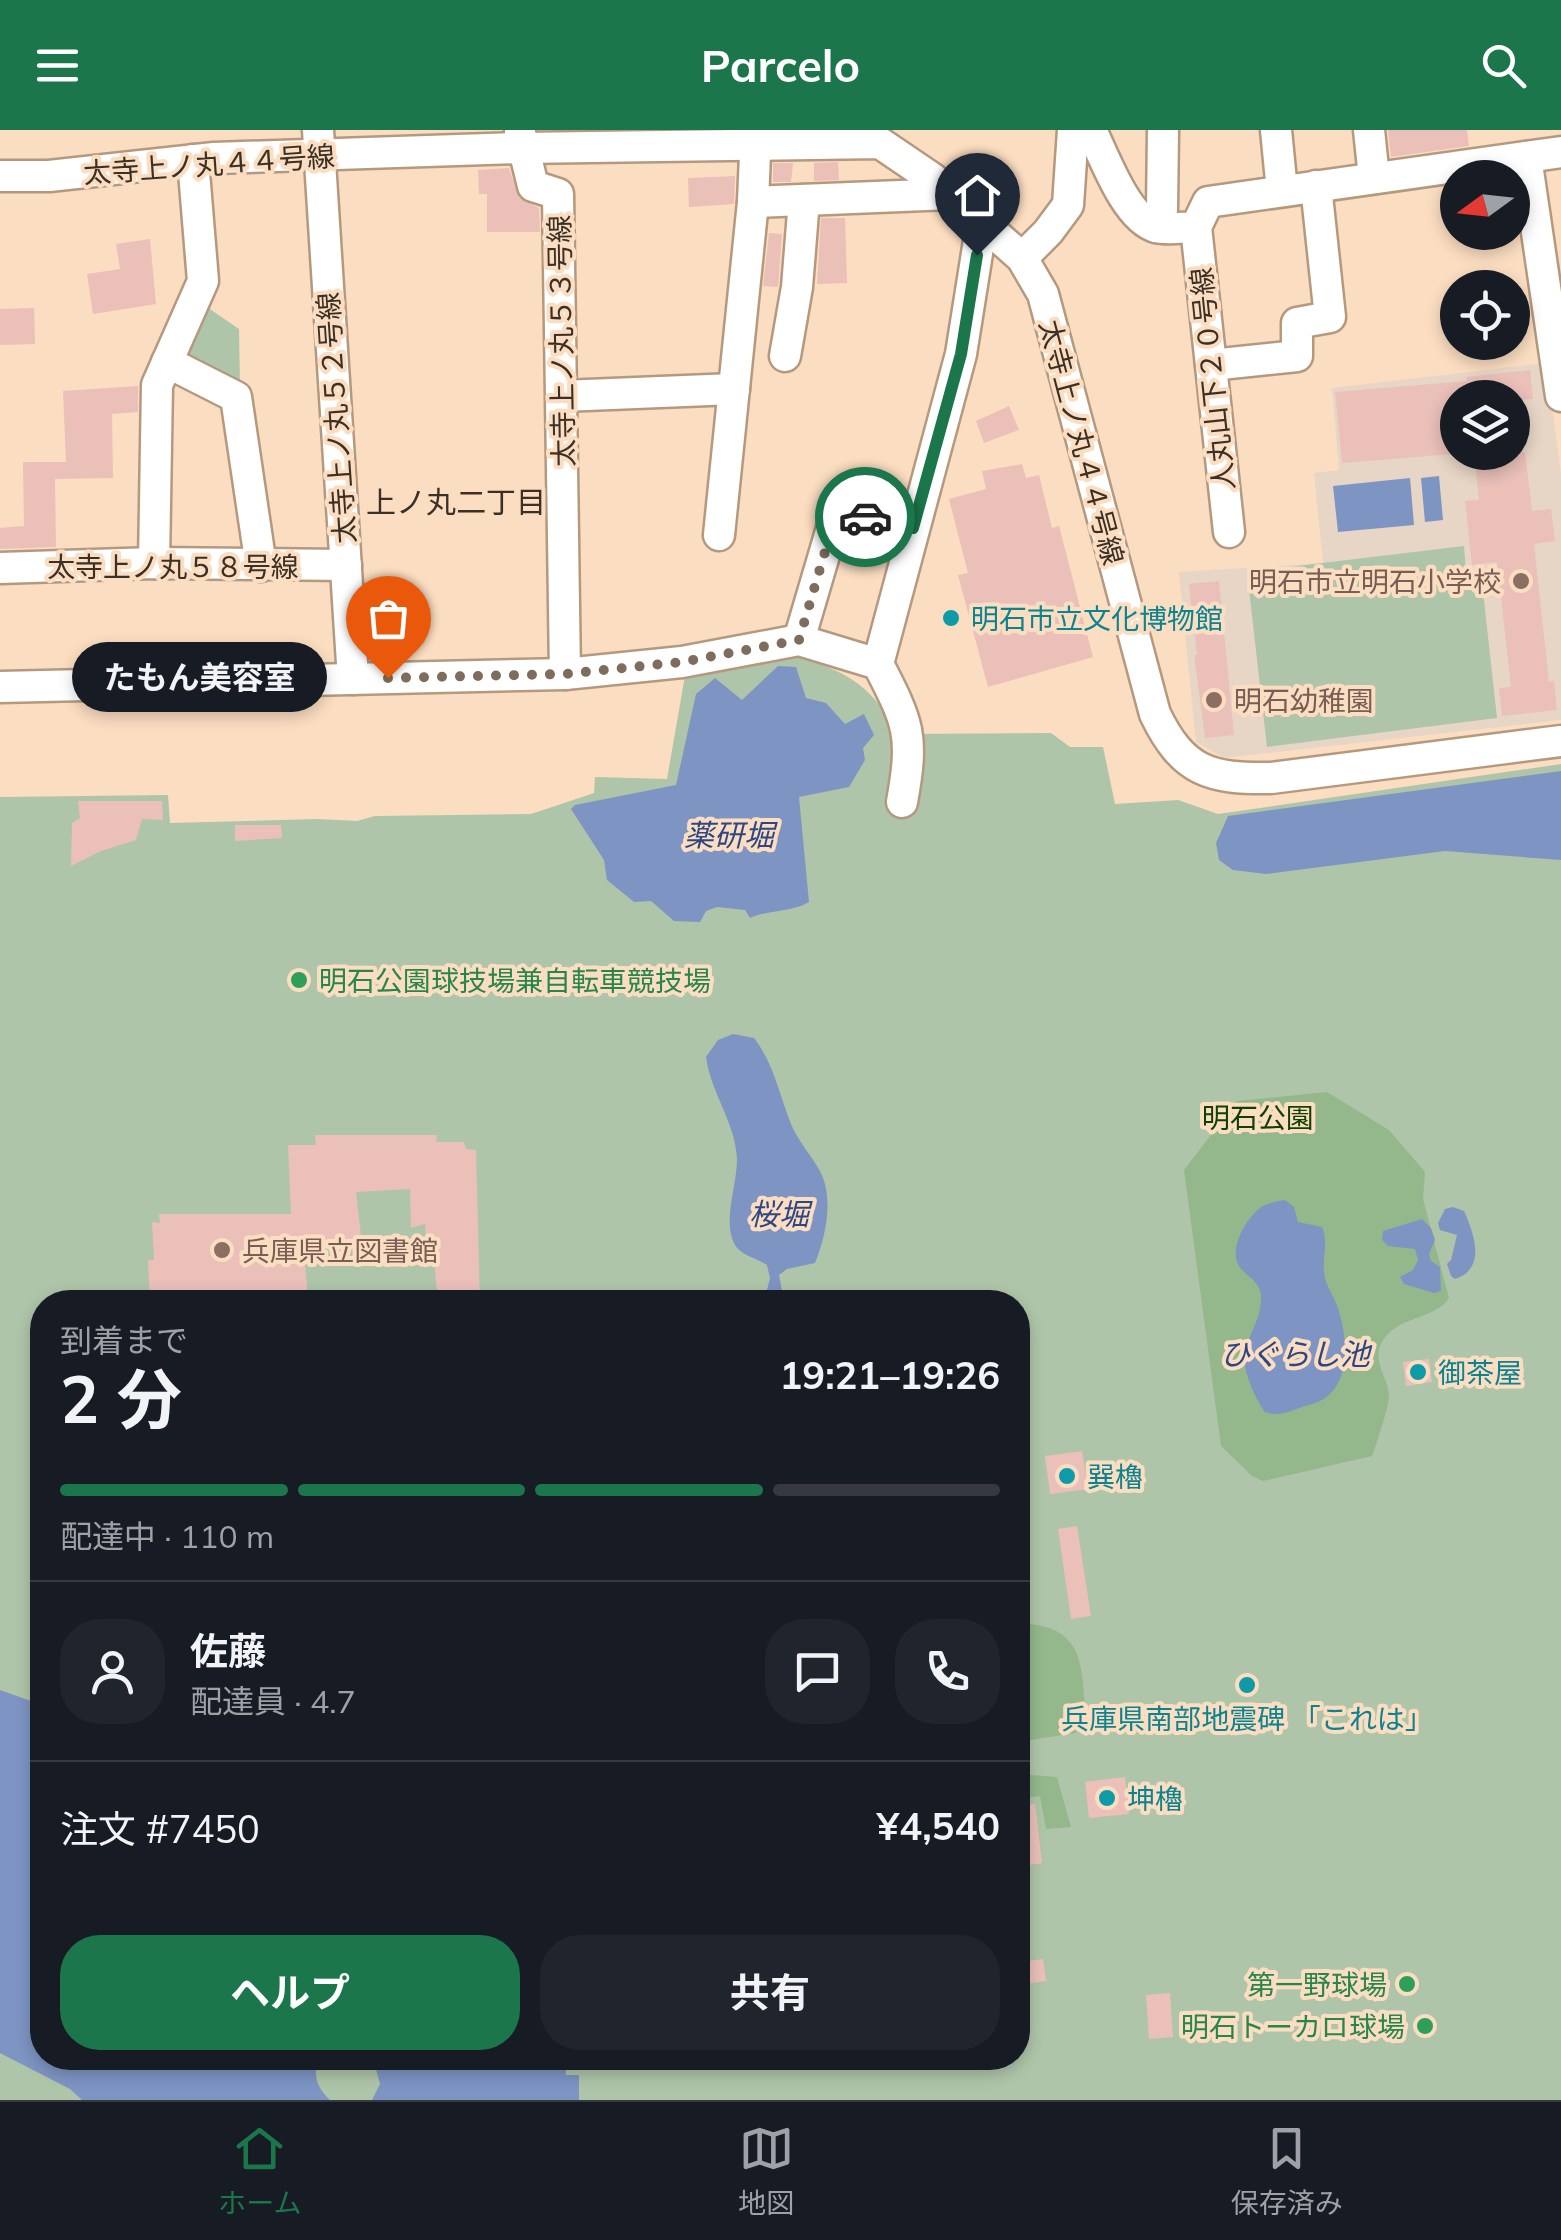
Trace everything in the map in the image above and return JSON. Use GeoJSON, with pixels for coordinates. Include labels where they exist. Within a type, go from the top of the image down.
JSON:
{"type":"FeatureCollection","features":[{"type":"Feature","properties":{"kind":"street"},"geometry":{"type":"LineString","coordinates":[[1022,258],[1068,205],[1073,130]]}},
{"type":"Feature","properties":{"kind":"street"},"geometry":{"type":"LineString","coordinates":[[1091,130],[1137,216],[1156,227],[1196,227],[1208,202],[1561,152]]}},
{"type":"Feature","properties":{"kind":"street"},"geometry":{"type":"LineString","coordinates":[[1156,227],[1162,210],[1163,130]]}},
{"type":"Feature","properties":{"kind":"street"},"geometry":{"type":"LineString","coordinates":[[1276,130],[1282,191]]}},
{"type":"Feature","properties":{"kind":"street"},"geometry":{"type":"LineString","coordinates":[[1369,130],[1374,178]]}},
{"type":"Feature","properties":{"kind":"street"},"geometry":{"type":"LineString","coordinates":[[720,535],[756,137]]}},
{"type":"Feature","properties":{"kind":"street","name":"太寺上ノ丸４４号線"},"geometry":{"type":"LineString","coordinates":[[0,176],[49,176],[207,149],[318,143],[756,137],[880,143],[950,194],[1022,258],[1043,294],[1155,714],[1168,741],[1185,759],[1204,772],[1230,779],[1271,778],[1561,741]]}},
{"type":"Feature","properties":{"kind":"street","name":"太寺上ノ丸５３号線"},"geometry":{"type":"LineString","coordinates":[[520,139],[533,186],[558,194],[565,674]]}},
{"type":"Feature","properties":{"kind":"street","name":"太寺上ノ丸５２号線"},"geometry":{"type":"LineString","coordinates":[[318,143],[353,680]]}},
{"type":"Feature","properties":{"kind":"street"},"geometry":{"type":"LineString","coordinates":[[154,563],[157,385],[203,281],[207,149]]}},
{"type":"Feature","properties":{"kind":"street"},"geometry":{"type":"LineString","coordinates":[[1526,156],[1561,396]]}},
{"type":"Feature","properties":{"kind":"street"},"geometry":{"type":"LineString","coordinates":[[1210,364],[1297,356],[1297,323],[1330,317],[1316,186]]}},
{"type":"Feature","properties":{"kind":"street"},"geometry":{"type":"LineString","coordinates":[[753,202],[950,194]]}},
{"type":"Feature","properties":{"kind":"street"},"geometry":{"type":"LineString","coordinates":[[784,356],[797,287],[804,200]]}},
{"type":"Feature","properties":{"kind":"street"},"geometry":{"type":"LineString","coordinates":[[902,802],[910,758],[906,716],[878,664],[961,354],[982,222]]}},
{"type":"Feature","properties":{"kind":"street","name":"人丸山下２０号線"},"geometry":{"type":"LineString","coordinates":[[1196,227],[1229,532]]}},
{"type":"Feature","properties":{"kind":"street"},"geometry":{"type":"LineString","coordinates":[[168,362],[236,397],[261,566]]}},
{"type":"Feature","properties":{"kind":"street"},"geometry":{"type":"LineString","coordinates":[[562,396],[734,389]]}},
{"type":"Feature","properties":{"kind":"street"},"geometry":{"type":"LineString","coordinates":[[799,640],[837,511],[913,528]]}},
{"type":"Feature","properties":{"kind":"street","name":"太寺上ノ丸５８号線"},"geometry":{"type":"LineString","coordinates":[[0,568],[154,563],[346,565]]}},
{"type":"Feature","properties":{"kind":"street"},"geometry":{"type":"LineString","coordinates":[[0,687],[565,674],[682,662],[799,640],[878,664]]}},
{"type":"Feature","properties":{"kind":"shaded area"},"geometry":{"type":"Polygon","coordinates":[[[1546,363],[1561,474],[1561,720],[1224,758],[1196,742],[1179,572],[1323,563],[1314,473],[1339,470],[1332,388],[1546,363]]]}},
{"type":"Feature","properties":{"kind":"green space"},"geometry":{"type":"Polygon","coordinates":[[[204,305],[239,329],[240,386],[181,355],[204,305]]]}},
{"type":"Feature","properties":{"kind":"green space"},"geometry":{"type":"Polygon","coordinates":[[[1464,546],[1466,573],[1481,573],[1497,718],[1267,747],[1247,572],[1464,546]]]}},
{"type":"Feature","properties":{"kind":"green space","name":"明石公園"},"geometry":{"type":"Polygon","coordinates":[[[793,655],[856,682],[878,703],[900,734],[1051,733],[1070,747],[1103,747],[1115,804],[1178,800],[1218,814],[1561,764],[1561,2100],[0,2100],[0,797],[168,795],[170,823],[357,821],[375,816],[531,814],[594,793],[595,777],[667,779],[686,670],[793,655]]]}},
{"type":"Feature","properties":{"kind":"green space"},"geometry":{"type":"Polygon","coordinates":[[[1327,1092],[1389,1130],[1425,1172],[1423,1199],[1449,1298],[1434,1311],[1395,1328],[1381,1344],[1378,1358],[1389,1397],[1372,1456],[1263,1481],[1252,1476],[1221,1446],[1184,1170],[1237,1101],[1327,1092]]]}},
{"type":"Feature","properties":{"kind":"green space"},"geometry":{"type":"Polygon","coordinates":[[[1030,1624],[1062,1635],[1078,1655],[1086,1717],[1075,1733],[1030,1740],[1030,1624]]]}},
{"type":"Feature","properties":{"kind":"green space"},"geometry":{"type":"Polygon","coordinates":[[[1030,1775],[1057,1777],[1071,1827],[1046,1829],[1040,1796],[1030,1797],[1030,1775]]]}},
{"type":"Feature","properties":{"kind":"water"},"geometry":{"type":"Polygon","coordinates":[[[1439,476],[1443,520],[1425,522],[1421,478],[1439,476]]]}},
{"type":"Feature","properties":{"kind":"water"},"geometry":{"type":"Polygon","coordinates":[[[1410,478],[1414,525],[1338,532],[1333,486],[1410,478]]]}},
{"type":"Feature","properties":{"kind":"water","name":"薬研堀"},"geometry":{"type":"Polygon","coordinates":[[[778,666],[796,667],[806,698],[826,703],[845,724],[864,714],[874,735],[863,748],[865,760],[849,787],[799,797],[809,902],[750,918],[745,910],[717,907],[706,911],[700,922],[674,921],[651,901],[634,902],[607,880],[604,860],[571,809],[575,805],[676,785],[696,694],[715,678],[742,700],[778,666]]]}},
{"type":"Feature","properties":{"kind":"water"},"geometry":{"type":"Polygon","coordinates":[[[1561,771],[1561,860],[1445,851],[1266,874],[1233,870],[1219,860],[1216,843],[1228,816],[1561,771]]]}},
{"type":"Feature","properties":{"kind":"water","name":"桜堀"},"geometry":{"type":"Polygon","coordinates":[[[733,1034],[754,1038],[771,1069],[791,1124],[820,1171],[827,1193],[825,1229],[815,1263],[787,1269],[779,1275],[782,1290],[767,1290],[767,1265],[742,1252],[731,1236],[736,1146],[706,1057],[718,1040],[733,1034]]]}},
{"type":"Feature","properties":{"kind":"water","name":"ひぐらし池"},"geometry":{"type":"Polygon","coordinates":[[[1285,1200],[1294,1207],[1298,1222],[1322,1227],[1325,1277],[1338,1308],[1345,1351],[1344,1366],[1333,1391],[1323,1399],[1277,1414],[1265,1412],[1246,1372],[1246,1348],[1261,1296],[1256,1283],[1239,1266],[1236,1251],[1245,1225],[1257,1211],[1285,1200]]]}},
{"type":"Feature","properties":{"kind":"water"},"geometry":{"type":"Polygon","coordinates":[[[1445,1209],[1464,1211],[1475,1250],[1471,1267],[1455,1279],[1447,1264],[1457,1235],[1440,1230],[1438,1223],[1445,1209]]]}},
{"type":"Feature","properties":{"kind":"water"},"geometry":{"type":"Polygon","coordinates":[[[1422,1219],[1435,1240],[1429,1254],[1431,1261],[1440,1267],[1441,1291],[1434,1293],[1404,1284],[1400,1277],[1413,1270],[1418,1260],[1415,1249],[1388,1246],[1382,1240],[1383,1231],[1422,1219]]]}},
{"type":"Feature","properties":{"kind":"water"},"geometry":{"type":"Polygon","coordinates":[[[0,1690],[30,1701],[30,2068],[0,2053],[0,1690]]]}},
{"type":"Feature","properties":{"kind":"water"},"geometry":{"type":"Polygon","coordinates":[[[33,2070],[316,2070],[317,2081],[330,2100],[82,2100],[70,2089],[33,2070]]]}},
{"type":"Feature","properties":{"kind":"water"},"geometry":{"type":"Polygon","coordinates":[[[376,2070],[566,2070],[566,2075],[579,2075],[579,2100],[372,2100],[380,2084],[376,2070]]]}},
{"type":"Feature","properties":{"kind":"building"},"geometry":{"type":"Polygon","coordinates":[[[1388,130],[1467,130],[1469,146],[1391,157],[1388,130]]]}},
{"type":"Feature","properties":{"kind":"building"},"geometry":{"type":"Polygon","coordinates":[[[838,162],[839,180],[814,181],[814,163],[838,162]]]}},
{"type":"Feature","properties":{"kind":"building"},"geometry":{"type":"Polygon","coordinates":[[[773,163],[793,163],[791,182],[773,182],[773,163]]]}},
{"type":"Feature","properties":{"kind":"building"},"geometry":{"type":"Polygon","coordinates":[[[509,168],[519,198],[539,208],[540,232],[487,232],[487,194],[479,194],[478,170],[509,168]]]}},
{"type":"Feature","properties":{"kind":"building"},"geometry":{"type":"Polygon","coordinates":[[[735,176],[734,204],[689,207],[688,178],[735,176]]]}},
{"type":"Feature","properties":{"kind":"building"},"geometry":{"type":"Polygon","coordinates":[[[821,218],[845,218],[847,283],[817,284],[821,218]]]}},
{"type":"Feature","properties":{"kind":"building"},"geometry":{"type":"Polygon","coordinates":[[[769,233],[782,234],[778,287],[763,286],[769,233]]]}},
{"type":"Feature","properties":{"kind":"building"},"geometry":{"type":"Polygon","coordinates":[[[150,239],[156,304],[93,314],[87,274],[120,269],[116,244],[150,239]]]}},
{"type":"Feature","properties":{"kind":"building"},"geometry":{"type":"Polygon","coordinates":[[[34,308],[35,344],[0,345],[0,309],[34,308]]]}},
{"type":"Feature","properties":{"kind":"building"},"geometry":{"type":"Polygon","coordinates":[[[1530,370],[1533,399],[1530,399],[1530,380],[1466,377],[1530,370]]]}},
{"type":"Feature","properties":{"kind":"building"},"geometry":{"type":"Polygon","coordinates":[[[1440,383],[1440,455],[1342,463],[1335,392],[1440,383]]]}},
{"type":"Feature","properties":{"kind":"building"},"geometry":{"type":"Polygon","coordinates":[[[138,386],[138,412],[112,414],[113,478],[55,479],[56,547],[0,549],[0,528],[24,526],[23,462],[66,462],[63,391],[138,386]]]}},
{"type":"Feature","properties":{"kind":"building"},"geometry":{"type":"Polygon","coordinates":[[[1009,406],[1019,430],[984,443],[976,421],[1009,406]]]}},
{"type":"Feature","properties":{"kind":"building"},"geometry":{"type":"Polygon","coordinates":[[[1022,464],[1026,478],[1039,475],[1052,528],[1059,526],[1093,657],[988,687],[958,575],[968,573],[949,499],[986,489],[982,471],[1022,464]]]}},
{"type":"Feature","properties":{"kind":"building"},"geometry":{"type":"Polygon","coordinates":[[[1476,470],[1527,470],[1532,511],[1551,509],[1555,541],[1534,544],[1549,682],[1554,681],[1557,710],[1502,716],[1499,688],[1511,687],[1497,562],[1472,565],[1465,501],[1479,500],[1476,470]]]}},
{"type":"Feature","properties":{"kind":"building"},"geometry":{"type":"Polygon","coordinates":[[[1219,581],[1234,735],[1205,738],[1189,584],[1219,581]]]}},
{"type":"Feature","properties":{"kind":"building"},"geometry":{"type":"Polygon","coordinates":[[[78,801],[162,801],[163,820],[142,819],[136,840],[71,866],[72,823],[80,818],[78,801]]]}},
{"type":"Feature","properties":{"kind":"building"},"geometry":{"type":"Polygon","coordinates":[[[235,825],[281,825],[282,838],[235,841],[235,825]]]}},
{"type":"Feature","properties":{"kind":"building"},"geometry":{"type":"Polygon","coordinates":[[[315,1135],[437,1135],[436,1142],[464,1142],[466,1149],[476,1150],[480,1290],[437,1290],[433,1249],[426,1248],[425,1224],[411,1228],[410,1189],[356,1192],[362,1245],[304,1247],[307,1290],[149,1290],[148,1260],[154,1260],[152,1222],[160,1223],[159,1214],[291,1214],[288,1145],[316,1145],[315,1135]]]}},
{"type":"Feature","properties":{"kind":"building","name":"御茶屋"},"geometry":{"type":"Polygon","coordinates":[[[1429,1359],[1432,1382],[1406,1386],[1403,1362],[1429,1359]]]}},
{"type":"Feature","properties":{"kind":"building","name":"巽櫓"},"geometry":{"type":"Polygon","coordinates":[[[1082,1451],[1088,1489],[1050,1494],[1045,1456],[1082,1451]]]}},
{"type":"Feature","properties":{"kind":"building"},"geometry":{"type":"Polygon","coordinates":[[[1077,1526],[1091,1616],[1071,1619],[1058,1529],[1077,1526]]]}},
{"type":"Feature","properties":{"kind":"building","name":"坤櫓"},"geometry":{"type":"Polygon","coordinates":[[[1125,1777],[1129,1814],[1089,1818],[1085,1782],[1125,1777]]]}},
{"type":"Feature","properties":{"kind":"building"},"geometry":{"type":"Polygon","coordinates":[[[1035,1804],[1042,1863],[1030,1865],[1030,1805],[1035,1804]]]}},
{"type":"Feature","properties":{"kind":"building"},"geometry":{"type":"Polygon","coordinates":[[[1043,1959],[1046,1981],[1030,1983],[1030,1961],[1043,1959]]]}},
{"type":"Feature","properties":{"kind":"building"},"geometry":{"type":"Polygon","coordinates":[[[1170,1993],[1173,2037],[1149,2039],[1146,1995],[1170,1993]]]}},
{"type":"Feature","properties":{"kind":"way so far"},"geometry":{"type":"LineString","coordinates":[[388,678],[565,674],[682,662],[799,640],[837,511],[865,517]]}},
{"type":"Feature","properties":{"kind":"place","name":"明石市立明石小学校"},"geometry":{"type":"Point","coordinates":[1521,581]}},
{"type":"Feature","properties":{"kind":"place","name":"明石市立文化博物館"},"geometry":{"type":"Point","coordinates":[951,618]}},
{"type":"Feature","properties":{"kind":"place","name":"たもん美容室"},"geometry":{"type":"Point","coordinates":[388,678]}},
{"type":"Feature","properties":{"kind":"place","name":"明石幼稚園"},"geometry":{"type":"Point","coordinates":[1214,700]}},
{"type":"Feature","properties":{"kind":"place","name":"明石公園球技場兼自転車競技場"},"geometry":{"type":"Point","coordinates":[299,980]}},
{"type":"Feature","properties":{"kind":"place","name":"兵庫県立図書館"},"geometry":{"type":"Point","coordinates":[222,1250]}},
{"type":"Feature","properties":{"kind":"place","name":"御茶屋"},"geometry":{"type":"Point","coordinates":[1418,1372]}},
{"type":"Feature","properties":{"kind":"place","name":"巽櫓"},"geometry":{"type":"Point","coordinates":[1067,1476]}},
{"type":"Feature","properties":{"kind":"place","name":"兵庫県南部地震碑 「これは」"},"geometry":{"type":"Point","coordinates":[1247,1685]}},
{"type":"Feature","properties":{"kind":"place","name":"坤櫓"},"geometry":{"type":"Point","coordinates":[1107,1798]}},
{"type":"Feature","properties":{"kind":"place","name":"第一野球場"},"geometry":{"type":"Point","coordinates":[1407,1984]}},
{"type":"Feature","properties":{"kind":"place","name":"明石トーカロ球場"},"geometry":{"type":"Point","coordinates":[1425,2026]}},
{"type":"Feature","properties":{"kind":"district","name":"上ノ丸二丁目"},"geometry":{"type":"Point","coordinates":[456,502]}},
{"type":"Feature","properties":{"kind":"route"},"geometry":{"type":"LineString","coordinates":[[865,517],[913,528],[961,354],[977,255]]}}]}
